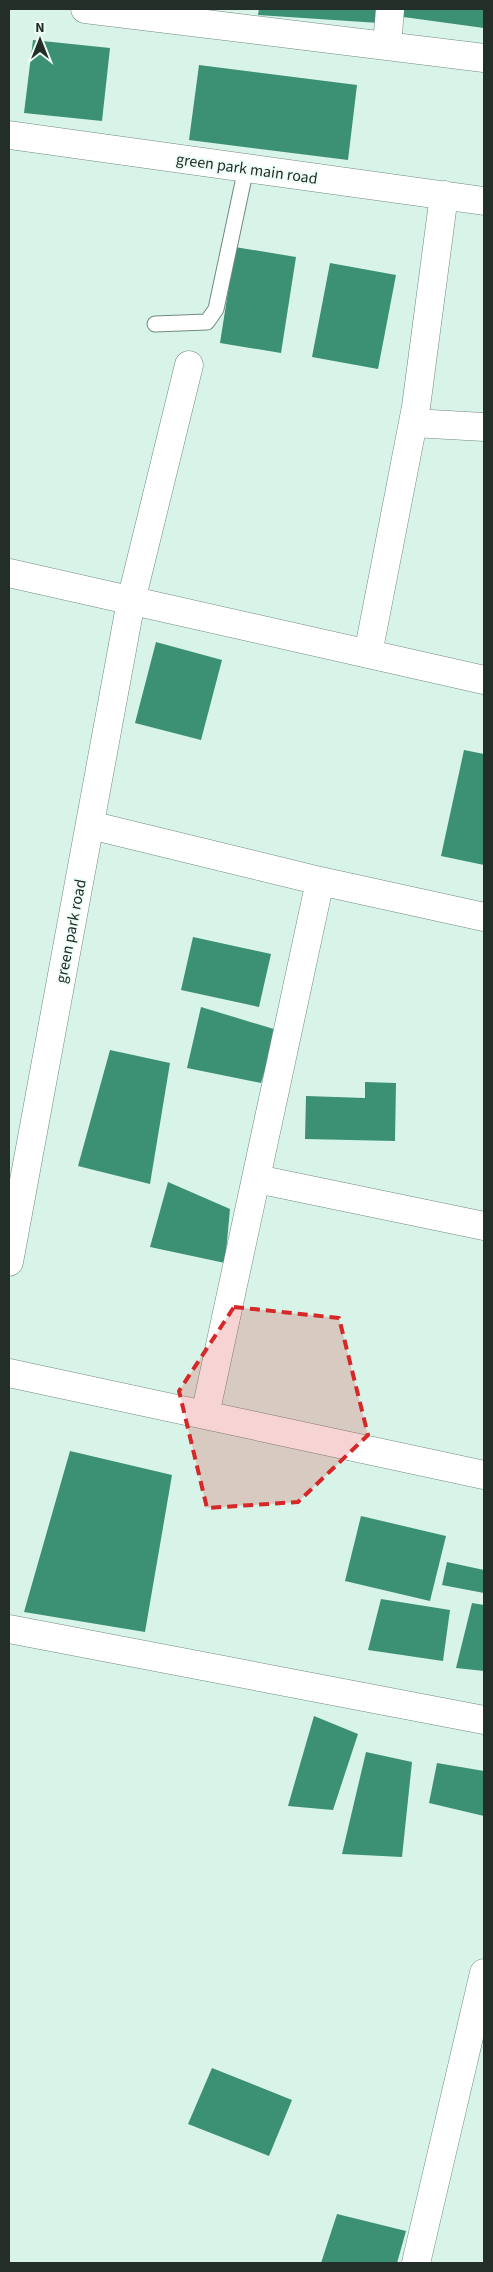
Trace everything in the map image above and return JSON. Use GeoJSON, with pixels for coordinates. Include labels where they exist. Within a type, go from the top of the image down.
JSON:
{"type":"FeatureCollection","features":[{"type":"Feature","properties":{"kind":"street"},"geometry":{"type":"LineString","coordinates":[[85,9],[231,18],[386,46],[484,58]]}},
{"type":"Feature","properties":{"kind":"street"},"geometry":{"type":"LineString","coordinates":[[386,46],[390,9]]}},
{"type":"Feature","properties":{"kind":"street","name":"green park main road"},"geometry":{"type":"LineString","coordinates":[[9,135],[484,201]]}},
{"type":"Feature","properties":{"kind":"street"},"geometry":{"type":"LineString","coordinates":[[368,654],[414,415],[444,195]]}},
{"type":"Feature","properties":{"kind":"street","name":"green park road"},"geometry":{"type":"LineString","coordinates":[[9,1262],[131,601],[189,365]]}},
{"type":"Feature","properties":{"kind":"street"},"geometry":{"type":"LineString","coordinates":[[414,415],[484,427]]}},
{"type":"Feature","properties":{"kind":"street"},"geometry":{"type":"LineString","coordinates":[[9,573],[484,680]]}},
{"type":"Feature","properties":{"kind":"street"},"geometry":{"type":"LineString","coordinates":[[90,825],[320,881],[484,917]]}},
{"type":"Feature","properties":{"kind":"street"},"geometry":{"type":"LineString","coordinates":[[205,1415],[320,881]]}},
{"type":"Feature","properties":{"kind":"street"},"geometry":{"type":"LineString","coordinates":[[257,1179],[484,1226]]}},
{"type":"Feature","properties":{"kind":"street"},"geometry":{"type":"LineString","coordinates":[[9,1373],[484,1475]]}},
{"type":"Feature","properties":{"kind":"street"},"geometry":{"type":"LineString","coordinates":[[9,1628],[484,1720]]}},
{"type":"Feature","properties":{"kind":"street"},"geometry":{"type":"LineString","coordinates":[[416,2263],[484,1973]]}},
{"type":"Feature","properties":{"kind":"lane"},"geometry":{"type":"LineString","coordinates":[[155,324],[208,322],[216,309],[246,168]]}},
{"type":"Feature","properties":{"kind":"highlighted area"},"geometry":{"type":"Polygon","coordinates":[[[234,1307],[339,1318],[368,1435],[298,1502],[207,1508],[179,1391],[234,1307]]]}},
{"type":"Feature","properties":{"kind":"building"},"geometry":{"type":"Polygon","coordinates":[[[259,9],[380,9],[379,23],[258,15],[259,9]]]}},
{"type":"Feature","properties":{"kind":"building"},"geometry":{"type":"Polygon","coordinates":[[[397,9],[484,9],[484,28],[396,16],[397,9]]]}},
{"type":"Feature","properties":{"kind":"building"},"geometry":{"type":"Polygon","coordinates":[[[33,40],[110,48],[102,121],[24,113],[33,40]]]}},
{"type":"Feature","properties":{"kind":"building"},"geometry":{"type":"Polygon","coordinates":[[[199,65],[357,85],[348,160],[189,140],[199,65]]]}},
{"type":"Feature","properties":{"kind":"building"},"geometry":{"type":"Polygon","coordinates":[[[235,247],[296,257],[281,353],[220,343],[235,247]]]}},
{"type":"Feature","properties":{"kind":"building"},"geometry":{"type":"Polygon","coordinates":[[[330,263],[396,275],[378,369],[312,357],[330,263]]]}},
{"type":"Feature","properties":{"kind":"building"},"geometry":{"type":"Polygon","coordinates":[[[156,642],[222,660],[201,740],[135,723],[156,642]]]}},
{"type":"Feature","properties":{"kind":"building"},"geometry":{"type":"Polygon","coordinates":[[[464,750],[484,754],[484,865],[441,856],[464,750]]]}},
{"type":"Feature","properties":{"kind":"building"},"geometry":{"type":"Polygon","coordinates":[[[193,937],[271,954],[259,1007],[181,990],[193,937]]]}},
{"type":"Feature","properties":{"kind":"building"},"geometry":{"type":"Polygon","coordinates":[[[201,1007],[277,1030],[261,1083],[187,1068],[201,1007]]]}},
{"type":"Feature","properties":{"kind":"building"},"geometry":{"type":"Polygon","coordinates":[[[110,1050],[170,1063],[150,1184],[78,1166],[110,1050]]]}},
{"type":"Feature","properties":{"kind":"building"},"geometry":{"type":"Polygon","coordinates":[[[365,1082],[396,1083],[395,1141],[305,1139],[306,1096],[365,1098],[365,1082]]]}},
{"type":"Feature","properties":{"kind":"building"},"geometry":{"type":"Polygon","coordinates":[[[168,1182],[230,1209],[225,1263],[150,1247],[168,1182]]]}},
{"type":"Feature","properties":{"kind":"building"},"geometry":{"type":"Polygon","coordinates":[[[70,1451],[172,1475],[145,1632],[24,1612],[70,1451]]]}},
{"type":"Feature","properties":{"kind":"building"},"geometry":{"type":"Polygon","coordinates":[[[361,1516],[446,1536],[430,1601],[345,1581],[361,1516]]]}},
{"type":"Feature","properties":{"kind":"building"},"geometry":{"type":"Polygon","coordinates":[[[447,1562],[484,1570],[484,1593],[442,1585],[447,1562]]]}},
{"type":"Feature","properties":{"kind":"building"},"geometry":{"type":"Polygon","coordinates":[[[381,1599],[450,1610],[443,1661],[368,1650],[381,1599]]]}},
{"type":"Feature","properties":{"kind":"building"},"geometry":{"type":"Polygon","coordinates":[[[472,1603],[484,1605],[484,1671],[456,1668],[472,1603]]]}},
{"type":"Feature","properties":{"kind":"building"},"geometry":{"type":"Polygon","coordinates":[[[314,1716],[358,1734],[333,1810],[288,1806],[314,1716]]]}},
{"type":"Feature","properties":{"kind":"building"},"geometry":{"type":"Polygon","coordinates":[[[366,1752],[412,1762],[402,1857],[342,1854],[366,1752]]]}},
{"type":"Feature","properties":{"kind":"building"},"geometry":{"type":"Polygon","coordinates":[[[437,1763],[484,1771],[484,1816],[429,1803],[437,1763]]]}},
{"type":"Feature","properties":{"kind":"building"},"geometry":{"type":"Polygon","coordinates":[[[212,2068],[292,2100],[269,2156],[188,2124],[212,2068]]]}},
{"type":"Feature","properties":{"kind":"building"},"geometry":{"type":"Polygon","coordinates":[[[337,2214],[406,2231],[397,2263],[321,2263],[337,2214]]]}}]}
